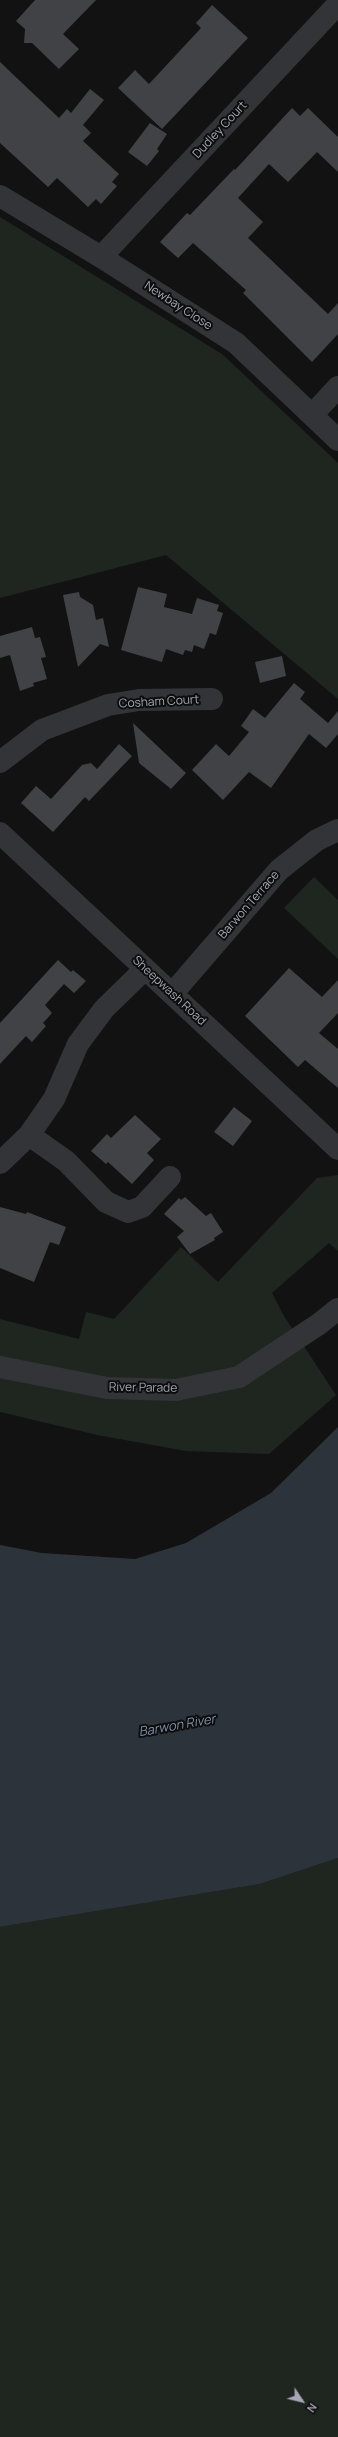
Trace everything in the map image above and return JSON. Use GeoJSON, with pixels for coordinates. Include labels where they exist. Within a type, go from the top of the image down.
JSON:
{"type":"FeatureCollection","features":[{"type":"Feature","properties":{"kind":"street","name":"Dudley Court"},"geometry":{"type":"LineString","coordinates":[[101,257],[338,4]]}},
{"type":"Feature","properties":{"kind":"street","name":"Newbay Close"},"geometry":{"type":"LineString","coordinates":[[0,196],[101,257],[236,343],[338,440]]}},
{"type":"Feature","properties":{"kind":"street"},"geometry":{"type":"LineString","coordinates":[[312,415],[338,387]]}},
{"type":"Feature","properties":{"kind":"street","name":"Cosham Court"},"geometry":{"type":"LineString","coordinates":[[0,762],[42,730],[108,705],[139,700],[212,699]]}},
{"type":"Feature","properties":{"kind":"street","name":"Barwon Terrace"},"geometry":{"type":"LineString","coordinates":[[172,994],[279,870],[317,840],[338,830]]}},
{"type":"Feature","properties":{"kind":"street","name":"Sheepwash Road"},"geometry":{"type":"LineString","coordinates":[[0,833],[338,1149]]}},
{"type":"Feature","properties":{"kind":"street"},"geometry":{"type":"LineString","coordinates":[[0,1163],[28,1135],[54,1099],[78,1044],[104,1009],[146,969]]}},
{"type":"Feature","properties":{"kind":"street"},"geometry":{"type":"LineString","coordinates":[[28,1135],[66,1161],[106,1202],[128,1212],[142,1207],[170,1177]]}},
{"type":"Feature","properties":{"kind":"street","name":"River Parade"},"geometry":{"type":"LineString","coordinates":[[0,1367],[107,1388],[176,1390],[239,1377],[338,1309]]}},
{"type":"Feature","properties":{"kind":"shaded area"},"geometry":{"type":"Polygon","coordinates":[[[0,217],[222,354],[338,463],[338,699],[166,555],[0,598],[0,217]]]}},
{"type":"Feature","properties":{"kind":"shaded area"},"geometry":{"type":"Polygon","coordinates":[[[314,877],[338,900],[338,959],[284,908],[314,877]]]}},
{"type":"Feature","properties":{"kind":"shaded area"},"geometry":{"type":"Polygon","coordinates":[[[338,1175],[338,1251],[329,1243],[272,1293],[284,1316],[336,1395],[269,1454],[186,1451],[97,1435],[0,1412],[0,1319],[79,1339],[86,1312],[114,1319],[181,1247],[218,1282],[317,1178],[338,1175]]]}},
{"type":"Feature","properties":{"kind":"shaded area"},"geometry":{"type":"Polygon","coordinates":[[[338,1858],[338,2437],[0,2437],[0,1927],[260,1884],[338,1858]]]}},
{"type":"Feature","properties":{"kind":"water","name":"Barwon River"},"geometry":{"type":"Polygon","coordinates":[[[338,1427],[338,1858],[260,1884],[0,1927],[0,1545],[42,1553],[135,1559],[186,1543],[271,1493],[338,1427]]]}},
{"type":"Feature","properties":{"kind":"building"},"geometry":{"type":"Polygon","coordinates":[[[35,0],[96,0],[63,34],[79,49],[59,69],[32,43],[24,43],[25,29],[16,21],[35,0]]]}},
{"type":"Feature","properties":{"kind":"building"},"geometry":{"type":"Polygon","coordinates":[[[212,5],[248,38],[162,129],[118,88],[135,70],[149,84],[201,28],[196,23],[212,5]]]}},
{"type":"Feature","properties":{"kind":"building"},"geometry":{"type":"Polygon","coordinates":[[[0,62],[59,118],[67,109],[71,113],[90,89],[104,100],[83,125],[91,133],[83,141],[119,174],[112,182],[117,186],[101,204],[96,199],[88,207],[57,178],[48,187],[0,143],[0,62]]]}},
{"type":"Feature","properties":{"kind":"building"},"geometry":{"type":"Polygon","coordinates":[[[292,108],[300,116],[308,108],[338,137],[338,172],[317,152],[288,182],[269,164],[238,198],[263,222],[248,238],[328,314],[338,303],[338,334],[312,362],[243,293],[246,290],[193,243],[178,258],[160,242],[187,213],[190,215],[234,169],[235,170],[292,108]]]}},
{"type":"Feature","properties":{"kind":"building"},"geometry":{"type":"Polygon","coordinates":[[[150,123],[167,134],[157,149],[159,151],[147,166],[128,152],[150,123]]]}},
{"type":"Feature","properties":{"kind":"building"},"geometry":{"type":"Polygon","coordinates":[[[138,587],[167,594],[164,607],[192,614],[197,598],[219,605],[217,611],[223,613],[216,635],[210,633],[204,649],[194,645],[192,652],[185,650],[183,655],[166,649],[162,662],[121,650],[138,587]]]}},
{"type":"Feature","properties":{"kind":"building"},"geometry":{"type":"Polygon","coordinates":[[[79,592],[80,597],[93,605],[96,620],[103,618],[109,647],[100,644],[78,667],[63,595],[79,592]]]}},
{"type":"Feature","properties":{"kind":"building"},"geometry":{"type":"Polygon","coordinates":[[[32,627],[35,638],[40,637],[46,657],[41,658],[47,679],[33,683],[34,686],[20,691],[10,655],[0,658],[0,636],[32,627]]]}},
{"type":"Feature","properties":{"kind":"building"},"geometry":{"type":"Polygon","coordinates":[[[282,656],[286,676],[260,683],[255,662],[282,656]]]}},
{"type":"Feature","properties":{"kind":"building"},"geometry":{"type":"Polygon","coordinates":[[[294,683],[305,692],[300,699],[328,723],[338,711],[338,734],[326,748],[309,734],[271,788],[249,772],[223,800],[192,770],[216,744],[229,756],[249,732],[241,726],[253,709],[265,718],[294,683]]]}},
{"type":"Feature","properties":{"kind":"building"},"geometry":{"type":"Polygon","coordinates":[[[133,723],[186,773],[171,789],[139,763],[133,723]]]}},
{"type":"Feature","properties":{"kind":"building"},"geometry":{"type":"Polygon","coordinates":[[[119,744],[132,756],[89,801],[85,797],[53,832],[21,803],[36,786],[51,799],[82,765],[91,763],[97,769],[119,744]]]}},
{"type":"Feature","properties":{"kind":"building"},"geometry":{"type":"Polygon","coordinates":[[[58,960],[71,972],[73,970],[86,981],[74,993],[64,984],[45,1005],[52,1013],[43,1023],[46,1026],[32,1042],[26,1036],[0,1064],[0,1023],[58,960]]]}},
{"type":"Feature","properties":{"kind":"building"},"geometry":{"type":"Polygon","coordinates":[[[289,968],[322,997],[338,980],[338,1013],[319,1033],[338,1049],[338,1088],[305,1060],[298,1067],[245,1016],[289,968]]]}},
{"type":"Feature","properties":{"kind":"building"},"geometry":{"type":"Polygon","coordinates":[[[234,1107],[252,1121],[233,1146],[214,1132],[234,1107]]]}},
{"type":"Feature","properties":{"kind":"building"},"geometry":{"type":"Polygon","coordinates":[[[135,1115],[161,1139],[147,1153],[154,1160],[132,1184],[108,1162],[106,1164],[91,1151],[107,1134],[111,1138],[135,1115]]]}},
{"type":"Feature","properties":{"kind":"building"},"geometry":{"type":"Polygon","coordinates":[[[185,1197],[206,1216],[211,1213],[223,1232],[214,1238],[215,1240],[190,1254],[177,1237],[184,1231],[164,1214],[179,1198],[181,1200],[185,1197]]]}},
{"type":"Feature","properties":{"kind":"building"},"geometry":{"type":"Polygon","coordinates":[[[0,1207],[26,1214],[27,1212],[66,1227],[59,1245],[50,1242],[34,1282],[0,1268],[0,1207]]]}}]}
